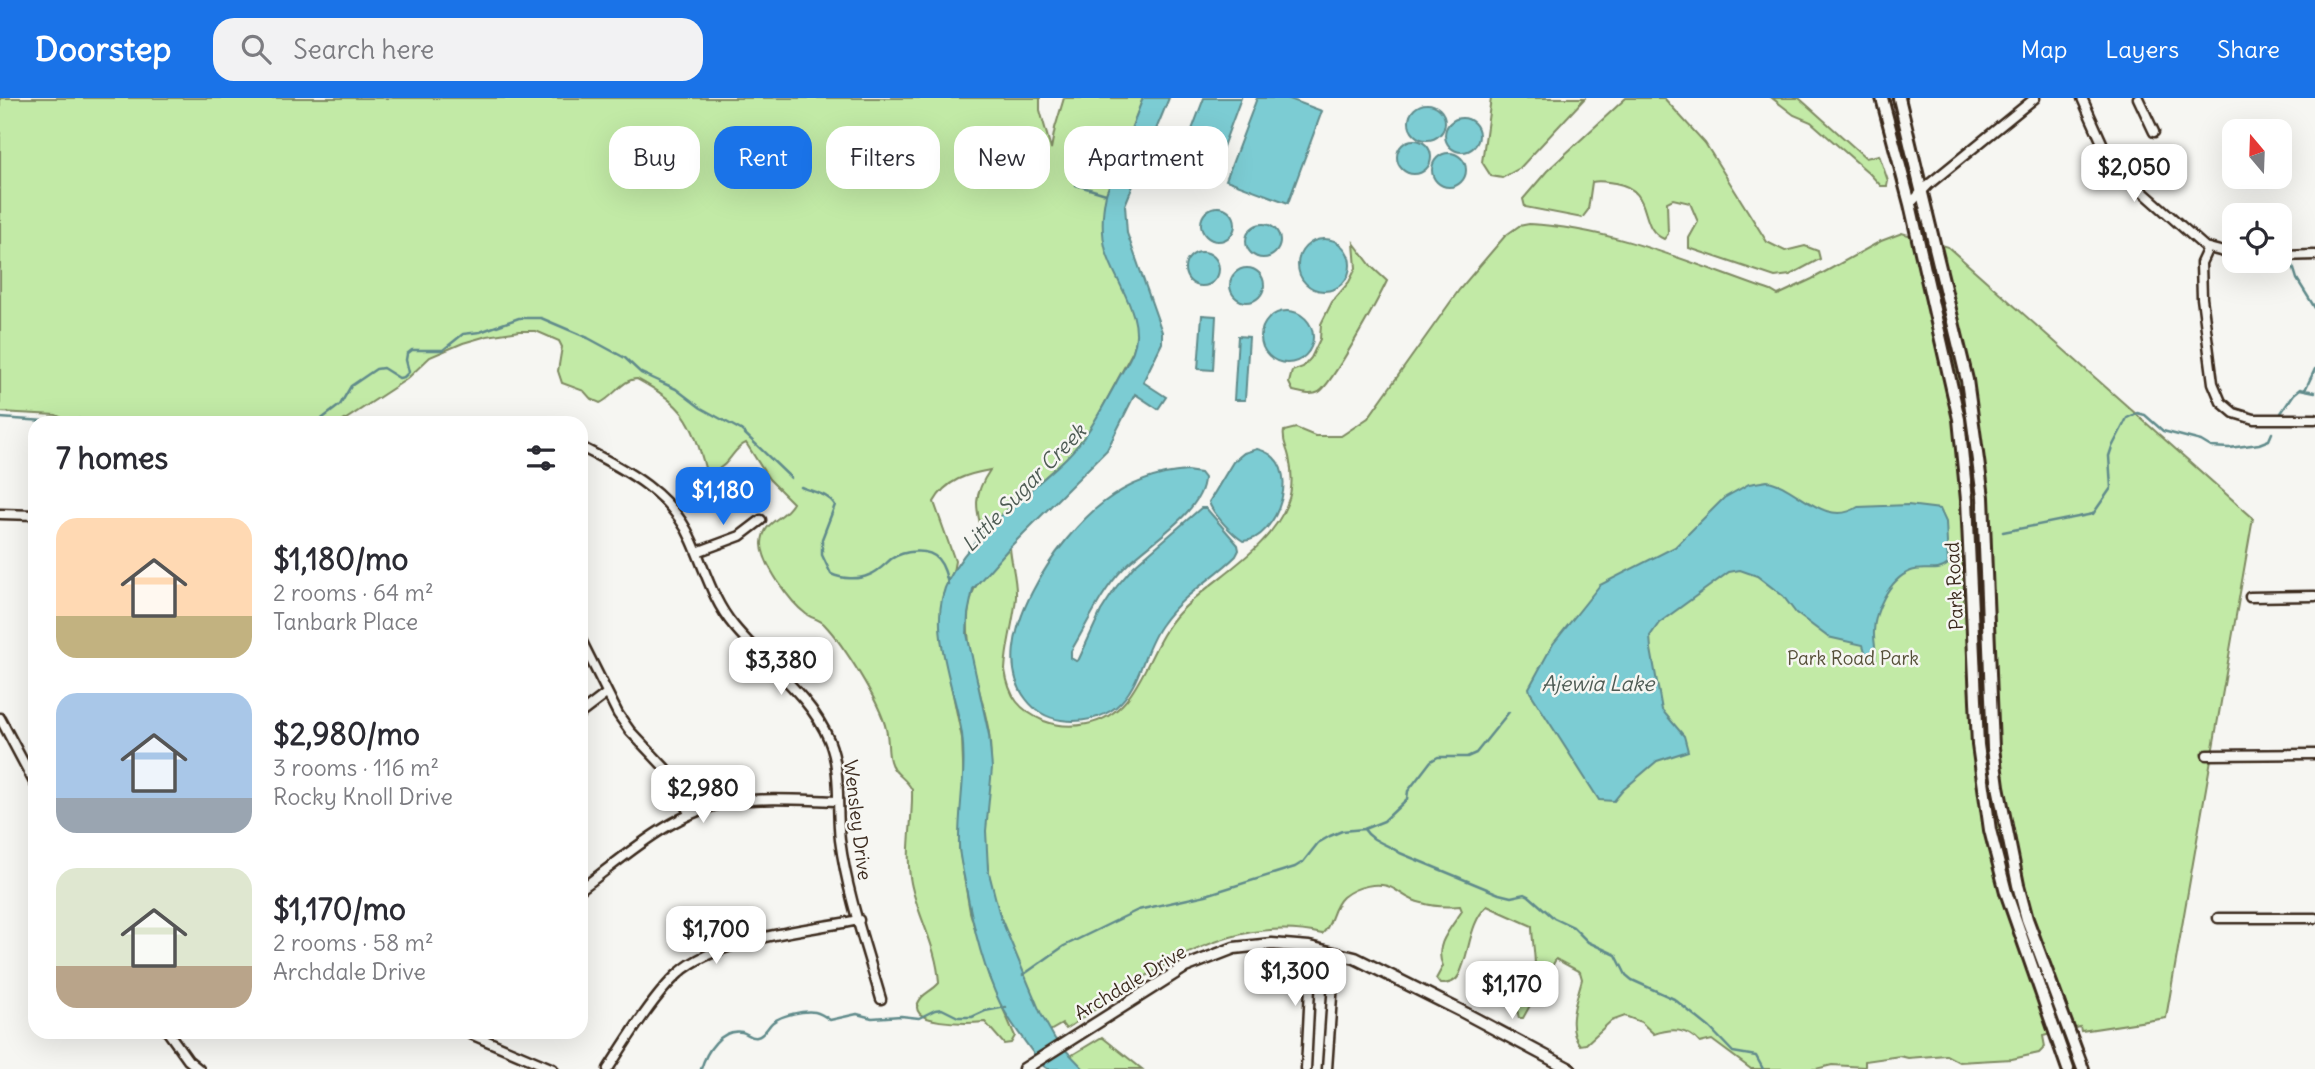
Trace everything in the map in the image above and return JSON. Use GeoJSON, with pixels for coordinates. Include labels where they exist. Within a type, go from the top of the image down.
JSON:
{"type":"FeatureCollection","features":[{"type":"Feature","properties":{"kind":"main road","name":"Park Road"},"geometry":{"type":"LineString","coordinates":[[1882,98],[1953,388],[1965,460],[1978,745],[1990,830],[2006,892],[2068,1069]]}},
{"type":"Feature","properties":{"kind":"main road","name":"Park Road"},"geometry":{"type":"LineString","coordinates":[[1899,98],[1968,380],[1975,422],[1983,497],[1993,748],[2003,814],[2027,919],[2083,1069]]}},
{"type":"Feature","properties":{"kind":"street"},"geometry":{"type":"LineString","coordinates":[[1910,204],[2035,98]]}},
{"type":"Feature","properties":{"kind":"street"},"geometry":{"type":"LineString","coordinates":[[2082,98],[2104,145],[2125,176],[2207,248],[2222,252]]}},
{"type":"Feature","properties":{"kind":"street"},"geometry":{"type":"LineString","coordinates":[[2138,98],[2154,132]]}},
{"type":"Feature","properties":{"kind":"street"},"geometry":{"type":"LineString","coordinates":[[2207,248],[2201,263],[2202,298],[2213,383],[2221,402],[2234,413],[2254,419],[2315,419]]}},
{"type":"Feature","properties":{"kind":"street"},"geometry":{"type":"LineString","coordinates":[[2292,256],[2315,255]]}},
{"type":"Feature","properties":{"kind":"street","name":"Wensley Drive"},"geometry":{"type":"LineString","coordinates":[[588,451],[630,472],[654,490],[676,513],[697,552],[722,611],[802,698],[822,724],[835,758],[840,840],[881,999]]}},
{"type":"Feature","properties":{"kind":"street"},"geometry":{"type":"LineString","coordinates":[[0,514],[28,515]]}},
{"type":"Feature","properties":{"kind":"street"},"geometry":{"type":"LineString","coordinates":[[697,552],[740,536],[761,520]]}},
{"type":"Feature","properties":{"kind":"street"},"geometry":{"type":"LineString","coordinates":[[2250,597],[2315,596]]}},
{"type":"Feature","properties":{"kind":"street"},"geometry":{"type":"LineString","coordinates":[[588,655],[606,694],[631,731],[665,768],[689,814]]}},
{"type":"Feature","properties":{"kind":"street"},"geometry":{"type":"LineString","coordinates":[[588,708],[606,694]]}},
{"type":"Feature","properties":{"kind":"street"},"geometry":{"type":"LineString","coordinates":[[0,718],[28,771]]}},
{"type":"Feature","properties":{"kind":"street"},"geometry":{"type":"LineString","coordinates":[[2207,755],[2315,754]]}},
{"type":"Feature","properties":{"kind":"street"},"geometry":{"type":"LineString","coordinates":[[588,884],[659,831],[689,814],[750,800],[838,801]]}},
{"type":"Feature","properties":{"kind":"street"},"geometry":{"type":"LineString","coordinates":[[2218,918],[2315,918]]}},
{"type":"Feature","properties":{"kind":"street"},"geometry":{"type":"LineString","coordinates":[[608,1069],[667,985],[694,961],[725,947],[745,942],[859,920]]}},
{"type":"Feature","properties":{"kind":"street","name":"Archdale Drive"},"geometry":{"type":"LineString","coordinates":[[1025,1068],[1174,973],[1205,958],[1234,948],[1289,944],[1355,958],[1570,1069]]}},
{"type":"Feature","properties":{"kind":"street"},"geometry":{"type":"LineString","coordinates":[[1306,1069],[1312,947]]}},
{"type":"Feature","properties":{"kind":"street"},"geometry":{"type":"LineString","coordinates":[[1327,1069],[1335,953]]}},
{"type":"Feature","properties":{"kind":"street"},"geometry":{"type":"LineString","coordinates":[[172,1039],[188,1060],[199,1069]]}},
{"type":"Feature","properties":{"kind":"street"},"geometry":{"type":"LineString","coordinates":[[482,1039],[553,1069]]}},
{"type":"Feature","properties":{"kind":"green space"},"geometry":{"type":"Polygon","coordinates":[[[0,98],[1040,98],[1045,126],[954,126],[954,189],[1050,189],[1050,145],[1051,149],[1064,98],[1143,98],[1132,126],[1064,126],[1064,189],[1108,189],[1106,194],[1138,333],[1133,351],[1092,427],[1069,456],[998,518],[983,535],[977,501],[990,470],[951,483],[934,502],[955,561],[943,595],[941,637],[962,738],[964,790],[959,848],[970,912],[990,979],[1015,1036],[1011,1043],[1004,1044],[985,1022],[940,1021],[920,1014],[917,1007],[922,997],[939,983],[935,957],[914,896],[909,872],[912,790],[892,765],[882,718],[869,689],[850,659],[824,624],[806,614],[792,601],[766,560],[763,535],[793,503],[769,479],[746,443],[737,449],[722,467],[709,473],[690,426],[665,396],[637,379],[622,385],[600,403],[591,399],[584,391],[562,383],[558,371],[562,347],[559,341],[536,331],[487,336],[430,357],[407,379],[351,416],[56,415],[0,412],[0,98]]]}},
{"type":"Feature","properties":{"kind":"green space"},"geometry":{"type":"Polygon","coordinates":[[[1491,98],[1585,98],[1520,168],[1502,178],[1491,176],[1482,162],[1491,98]]]}},
{"type":"Feature","properties":{"kind":"green space"},"geometry":{"type":"Polygon","coordinates":[[[1626,98],[1664,98],[1705,143],[1767,242],[1785,251],[1805,246],[1818,251],[1820,259],[1790,275],[1775,277],[1689,248],[1689,238],[1698,222],[1690,203],[1673,199],[1667,202],[1668,234],[1664,239],[1650,226],[1636,193],[1615,183],[1592,182],[1588,210],[1582,218],[1525,207],[1523,199],[1547,171],[1626,98]]]}},
{"type":"Feature","properties":{"kind":"green space"},"geometry":{"type":"Polygon","coordinates":[[[1772,98],[1799,98],[1866,158],[1879,155],[1888,181],[1887,186],[1881,186],[1811,122],[1794,115],[1772,98]]]}},
{"type":"Feature","properties":{"kind":"green space","name":"Park Road Park"},"geometry":{"type":"Polygon","coordinates":[[[1529,224],[1591,232],[1622,240],[1778,295],[1881,241],[1902,233],[1948,247],[2253,518],[2166,1018],[2081,1031],[2080,1027],[2043,1036],[2045,1047],[2039,1053],[2012,1059],[1959,1062],[1946,1055],[1908,1058],[1900,1056],[1865,1061],[1865,1067],[1832,1065],[1816,1069],[1751,1069],[1712,1040],[1700,1043],[1690,1034],[1679,1031],[1654,1034],[1641,1022],[1625,1016],[1611,1021],[1586,1044],[1580,1045],[1573,1030],[1573,1021],[1582,979],[1580,972],[1556,959],[1523,1018],[1519,1018],[1519,1003],[1531,988],[1534,976],[1532,926],[1487,906],[1473,930],[1458,977],[1446,984],[1440,984],[1436,979],[1443,966],[1440,951],[1462,911],[1460,906],[1427,904],[1410,899],[1388,886],[1374,885],[1354,890],[1343,897],[1322,934],[1286,929],[1252,932],[1218,941],[1155,971],[1066,1029],[1062,1024],[1048,1032],[1001,920],[989,874],[986,822],[990,778],[989,733],[972,662],[968,626],[969,609],[976,586],[1010,547],[1016,597],[1005,670],[1009,688],[1017,702],[1044,721],[1065,726],[1087,724],[1105,718],[1131,694],[1158,644],[1179,613],[1254,550],[1279,521],[1289,499],[1291,487],[1291,468],[1284,431],[1296,428],[1315,436],[1341,436],[1368,418],[1459,290],[1505,236],[1519,226],[1529,224]]]}},
{"type":"Feature","properties":{"kind":"green space"},"geometry":{"type":"Polygon","coordinates":[[[1354,243],[1372,267],[1387,281],[1334,375],[1325,386],[1313,394],[1293,391],[1289,383],[1292,371],[1303,367],[1311,358],[1320,339],[1321,324],[1332,302],[1349,282],[1356,268],[1354,243]]]}},
{"type":"Feature","properties":{"kind":"green space"},"geometry":{"type":"Polygon","coordinates":[[[1102,1037],[1142,1069],[1049,1069],[1102,1037]]]}},
{"type":"Feature","properties":{"kind":"water"},"geometry":{"type":"Polygon","coordinates":[[[1143,98],[1169,98],[1157,126],[1132,126],[1143,98]]]}},
{"type":"Feature","properties":{"kind":"water"},"geometry":{"type":"Polygon","coordinates":[[[1204,98],[1241,98],[1228,133],[1228,126],[1193,126],[1204,98]]]}},
{"type":"Feature","properties":{"kind":"water"},"geometry":{"type":"Polygon","coordinates":[[[1257,98],[1287,98],[1322,111],[1288,203],[1228,181],[1257,98]]]}},
{"type":"Feature","properties":{"kind":"water"},"geometry":{"type":"Polygon","coordinates":[[[1427,104],[1439,110],[1445,122],[1439,134],[1427,140],[1415,134],[1409,122],[1415,110],[1427,104]]]}},
{"type":"Feature","properties":{"kind":"water"},"geometry":{"type":"Polygon","coordinates":[[[1462,118],[1474,123],[1479,135],[1474,147],[1462,152],[1450,147],[1445,135],[1450,123],[1462,118]]]}},
{"type":"Feature","properties":{"kind":"water"},"geometry":{"type":"Polygon","coordinates":[[[1414,140],[1426,145],[1431,157],[1426,169],[1414,174],[1402,169],[1397,157],[1402,145],[1414,140]]]}},
{"type":"Feature","properties":{"kind":"water"},"geometry":{"type":"Polygon","coordinates":[[[1449,153],[1461,158],[1466,170],[1461,182],[1449,187],[1437,182],[1432,170],[1437,158],[1449,153]]]}},
{"type":"Feature","properties":{"kind":"water"},"geometry":{"type":"Polygon","coordinates":[[[1108,189],[1132,189],[1125,205],[1127,233],[1162,332],[1162,343],[1143,382],[1166,397],[1158,409],[1135,394],[1107,450],[1010,547],[973,589],[968,614],[967,634],[989,735],[992,768],[986,831],[988,869],[1000,916],[1041,1014],[1055,1039],[1084,1069],[1048,1069],[1020,1035],[1000,1003],[974,928],[959,850],[964,763],[962,734],[944,656],[940,616],[942,597],[960,561],[987,529],[1066,458],[1081,441],[1133,351],[1136,326],[1133,313],[1110,263],[1103,237],[1108,189]]]}},
{"type":"Feature","properties":{"kind":"water"},"geometry":{"type":"Polygon","coordinates":[[[1218,207],[1230,212],[1235,224],[1230,236],[1218,241],[1206,236],[1201,224],[1206,212],[1218,207]]]}},
{"type":"Feature","properties":{"kind":"water"},"geometry":{"type":"Polygon","coordinates":[[[1263,224],[1275,229],[1280,241],[1275,253],[1263,258],[1251,253],[1246,241],[1251,229],[1263,224]]]}},
{"type":"Feature","properties":{"kind":"water"},"geometry":{"type":"Polygon","coordinates":[[[1324,239],[1343,246],[1350,265],[1343,284],[1324,291],[1305,284],[1298,265],[1305,246],[1324,239]]]}},
{"type":"Feature","properties":{"kind":"water"},"geometry":{"type":"Polygon","coordinates":[[[1202,252],[1214,257],[1219,269],[1214,281],[1202,286],[1190,281],[1185,269],[1190,257],[1202,252]]]}},
{"type":"Feature","properties":{"kind":"water"},"geometry":{"type":"Polygon","coordinates":[[[1247,268],[1259,273],[1264,285],[1259,297],[1247,302],[1235,297],[1230,285],[1235,273],[1247,268]]]}},
{"type":"Feature","properties":{"kind":"water"},"geometry":{"type":"Polygon","coordinates":[[[1287,311],[1306,318],[1313,337],[1306,356],[1287,363],[1268,356],[1261,337],[1268,318],[1287,311]]]}},
{"type":"Feature","properties":{"kind":"water"},"geometry":{"type":"Polygon","coordinates":[[[1202,315],[1216,316],[1213,370],[1198,369],[1202,315]]]}},
{"type":"Feature","properties":{"kind":"water"},"geometry":{"type":"Polygon","coordinates":[[[1238,336],[1249,337],[1245,400],[1234,400],[1238,336]]]}},
{"type":"Feature","properties":{"kind":"water"},"geometry":{"type":"Polygon","coordinates":[[[1257,449],[1272,456],[1281,468],[1284,483],[1282,499],[1267,528],[1255,537],[1243,541],[1223,523],[1209,502],[1233,462],[1244,453],[1257,449]]]}},
{"type":"Feature","properties":{"kind":"water"},"geometry":{"type":"Polygon","coordinates":[[[1187,471],[1200,473],[1204,478],[1194,503],[1184,516],[1133,559],[1115,578],[1071,651],[1071,658],[1076,661],[1079,659],[1101,611],[1134,566],[1201,508],[1206,508],[1238,545],[1236,556],[1170,614],[1150,645],[1131,689],[1116,707],[1104,715],[1076,721],[1051,718],[1042,713],[1026,699],[1015,676],[1014,649],[1020,621],[1032,592],[1048,565],[1067,539],[1104,502],[1133,485],[1154,477],[1187,471]]]}},
{"type":"Feature","properties":{"kind":"water","name":"Ajewia Lake"},"geometry":{"type":"Polygon","coordinates":[[[1767,481],[1833,513],[1858,507],[1908,505],[1940,509],[1946,522],[1948,564],[1939,569],[1911,571],[1889,589],[1879,607],[1874,626],[1875,662],[1866,655],[1863,645],[1828,637],[1796,613],[1783,596],[1757,576],[1740,570],[1729,572],[1659,623],[1650,636],[1662,710],[1684,736],[1688,751],[1657,761],[1614,801],[1599,800],[1529,688],[1553,644],[1600,585],[1675,547],[1724,498],[1749,484],[1767,481]]]}},
{"type":"Feature","properties":{"kind":"waterway"},"geometry":{"type":"LineString","coordinates":[[1089,189],[1106,194]]}},
{"type":"Feature","properties":{"kind":"waterway"},"geometry":{"type":"LineString","coordinates":[[2292,263],[2297,279],[2315,308]]}},
{"type":"Feature","properties":{"kind":"waterway"},"geometry":{"type":"LineString","coordinates":[[326,416],[340,405],[351,386],[376,369],[383,368],[399,378],[404,377],[409,372],[407,354],[412,350],[443,350],[463,334],[480,332],[519,318],[541,318],[588,338],[625,358],[641,373],[676,389],[701,408],[741,430],[791,478]]}},
{"type":"Feature","properties":{"kind":"waterway"},"geometry":{"type":"LineString","coordinates":[[2315,347],[2315,352]]}},
{"type":"Feature","properties":{"kind":"waterway"},"geometry":{"type":"LineString","coordinates":[[2305,390],[2315,369]]}},
{"type":"Feature","properties":{"kind":"waterway"},"geometry":{"type":"LineString","coordinates":[[2281,413],[2300,389],[2315,392]]}},
{"type":"Feature","properties":{"kind":"waterway"},"geometry":{"type":"LineString","coordinates":[[2003,532],[2093,514],[2111,488],[2109,456],[2112,447],[2127,418],[2137,413],[2145,415],[2163,431],[2201,441],[2211,447],[2229,448],[2259,444],[2269,440],[2272,433]]}},
{"type":"Feature","properties":{"kind":"waterway"},"geometry":{"type":"LineString","coordinates":[[0,418],[28,420]]}},
{"type":"Feature","properties":{"kind":"waterway"},"geometry":{"type":"LineString","coordinates":[[801,487],[824,495],[835,505],[822,539],[822,555],[831,574],[850,578],[865,577],[896,556],[922,552],[938,559],[948,584]]}},
{"type":"Feature","properties":{"kind":"waterway"},"geometry":{"type":"LineString","coordinates":[[1023,975],[1064,946],[1138,910],[1206,895],[1295,867],[1303,862],[1318,843],[1330,836],[1342,831],[1364,829],[1384,821],[1407,799],[1408,791],[1431,761],[1438,757],[1467,757],[1476,753],[1509,712]]}},
{"type":"Feature","properties":{"kind":"waterway"},"geometry":{"type":"LineString","coordinates":[[1364,829],[1376,840],[1400,853],[1499,894],[1511,897],[1525,894],[1529,896],[1554,918],[1573,927],[1588,942],[1616,955],[1626,975],[1632,980],[1674,999],[1710,1028],[1733,1052],[1756,1056],[1763,1069]]}},
{"type":"Feature","properties":{"kind":"waterway"},"geometry":{"type":"LineString","coordinates":[[701,1069],[707,1055],[721,1037],[734,1032],[759,1036],[773,1022],[793,1014],[815,1012],[830,1020],[857,1014],[872,1018],[919,1018],[942,1009],[958,1017],[972,1017],[1006,1007]]}},
{"type":"Feature","properties":{"kind":"water label","name":"Little Sugar Creek"},"geometry":{"type":"Point","coordinates":[1024,488]}}]}
